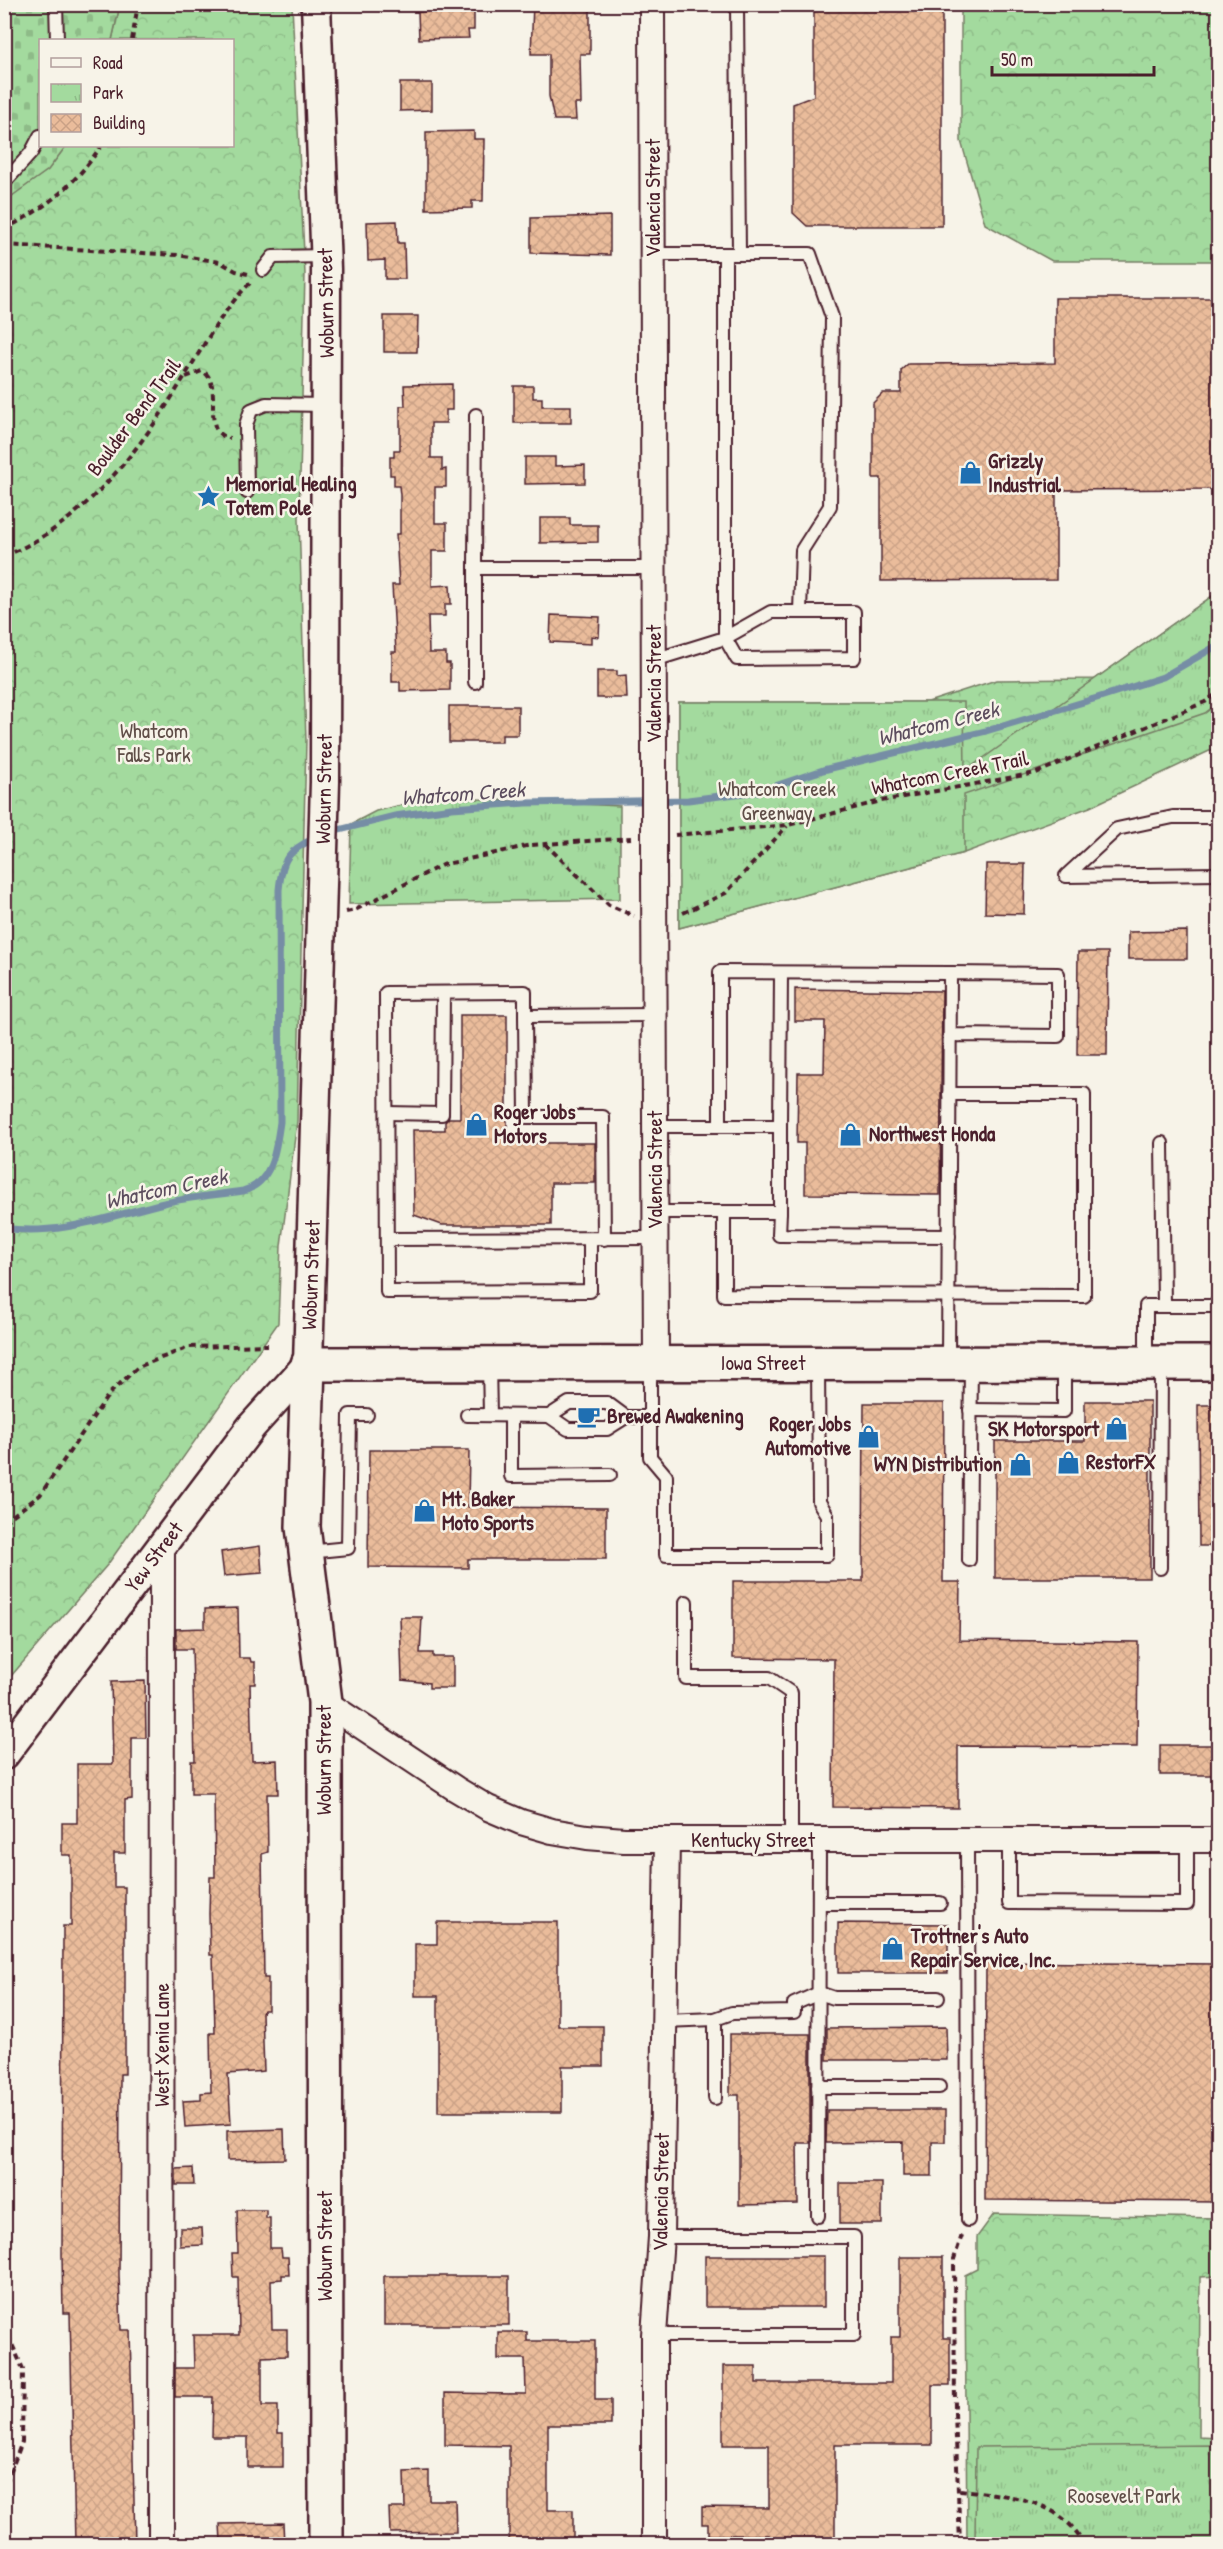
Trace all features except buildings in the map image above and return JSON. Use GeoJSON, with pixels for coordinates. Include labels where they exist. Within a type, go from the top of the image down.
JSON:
{"type":"FeatureCollection","features":[{"type":"Feature","properties":{"kind":"main road","name":"Iowa Street"},"geometry":{"type":"LineString","coordinates":[[308,1364],[1218,1363]]}},
{"type":"Feature","properties":{"kind":"main road","name":"Woburn Street"},"geometry":{"type":"LineString","coordinates":[[308,1364],[303,1527],[324,1702],[326,2544]]}},
{"type":"Feature","properties":{"kind":"street","name":"Woburn Street"},"geometry":{"type":"LineString","coordinates":[[308,1364],[332,906],[325,782],[326,256],[316,4]]}},
{"type":"Feature","properties":{"kind":"street","name":"Valencia Street"},"geometry":{"type":"LineString","coordinates":[[652,4],[655,1015],[653,1363]]}},
{"type":"Feature","properties":{"kind":"street","name":"Yew Street"},"geometry":{"type":"LineString","coordinates":[[4,1755],[252,1426],[308,1364]]}},
{"type":"Feature","properties":{"kind":"street","name":"West Xenia Lane"},"geometry":{"type":"LineString","coordinates":[[161,2544],[162,1545]]}},
{"type":"Feature","properties":{"kind":"street","name":"Kentucky Street"},"geometry":{"type":"LineString","coordinates":[[324,1702],[488,1808],[521,1822],[587,1837],[1218,1839]]}},
{"type":"Feature","properties":{"kind":"street","name":"Valencia Street"},"geometry":{"type":"LineString","coordinates":[[654,2544],[654,2335],[661,2237],[667,1839]]}},
{"type":"Feature","properties":{"kind":"lane"},"geometry":{"type":"LineString","coordinates":[[56,4],[57,39]]}},
{"type":"Feature","properties":{"kind":"lane"},"geometry":{"type":"LineString","coordinates":[[737,4],[739,254]]}},
{"type":"Feature","properties":{"kind":"lane"},"geometry":{"type":"LineString","coordinates":[[4,183],[18,171],[39,138]]}},
{"type":"Feature","properties":{"kind":"lane"},"geometry":{"type":"LineString","coordinates":[[653,254],[810,254],[832,317],[830,506],[801,550],[800,612]]}},
{"type":"Feature","properties":{"kind":"lane"},"geometry":{"type":"LineString","coordinates":[[654,660],[725,638],[771,612],[854,612],[854,658],[737,659],[725,638],[725,254]]}},
{"type":"Feature","properties":{"kind":"lane"},"geometry":{"type":"LineString","coordinates":[[263,270],[273,257],[326,256]]}},
{"type":"Feature","properties":{"kind":"lane"},"geometry":{"type":"LineString","coordinates":[[247,492],[249,414],[260,405],[327,405]]}},
{"type":"Feature","properties":{"kind":"lane"},"geometry":{"type":"LineString","coordinates":[[475,682],[476,416]]}},
{"type":"Feature","properties":{"kind":"lane"},"geometry":{"type":"LineString","coordinates":[[475,568],[653,568]]}},
{"type":"Feature","properties":{"kind":"lane"},"geometry":{"type":"LineString","coordinates":[[1218,817],[1173,818],[1117,829],[1066,876],[1218,874]]}},
{"type":"Feature","properties":{"kind":"lane"},"geometry":{"type":"LineString","coordinates":[[720,1126],[720,972],[1058,974],[1058,1036],[950,1035]]}},
{"type":"Feature","properties":{"kind":"lane"},"geometry":{"type":"LineString","coordinates":[[781,973],[779,1235],[949,1236]]}},
{"type":"Feature","properties":{"kind":"lane"},"geometry":{"type":"LineString","coordinates":[[950,973],[949,1296],[970,1410],[969,1560]]}},
{"type":"Feature","properties":{"kind":"lane"},"geometry":{"type":"LineString","coordinates":[[590,1239],[590,1291],[387,1292],[386,993],[525,992],[526,1117],[603,1117],[604,1239]]}},
{"type":"Feature","properties":{"kind":"lane"},"geometry":{"type":"LineString","coordinates":[[387,1113],[442,1114],[443,993]]}},
{"type":"Feature","properties":{"kind":"lane"},"geometry":{"type":"LineString","coordinates":[[525,1016],[655,1015]]}},
{"type":"Feature","properties":{"kind":"lane"},"geometry":{"type":"LineString","coordinates":[[724,1212],[724,1295],[1084,1296],[1084,1094],[949,1094]]}},
{"type":"Feature","properties":{"kind":"lane"},"geometry":{"type":"LineString","coordinates":[[655,1126],[780,1126]]}},
{"type":"Feature","properties":{"kind":"lane"},"geometry":{"type":"LineString","coordinates":[[1162,1143],[1164,1306]]}},
{"type":"Feature","properties":{"kind":"lane"},"geometry":{"type":"LineString","coordinates":[[655,1212],[780,1212]]}},
{"type":"Feature","properties":{"kind":"lane"},"geometry":{"type":"LineString","coordinates":[[387,1239],[655,1238]]}},
{"type":"Feature","properties":{"kind":"lane"},"geometry":{"type":"LineString","coordinates":[[1160,1568],[1153,1363],[1146,1306],[1218,1306]]}},
{"type":"Feature","properties":{"kind":"lane"},"geometry":{"type":"LineString","coordinates":[[489,1363],[490,1415]]}},
{"type":"Feature","properties":{"kind":"lane"},"geometry":{"type":"LineString","coordinates":[[653,1363],[650,1457],[666,1476],[666,1555],[826,1555],[827,1515],[819,1502],[818,1363]]}},
{"type":"Feature","properties":{"kind":"lane"},"geometry":{"type":"LineString","coordinates":[[970,1410],[1064,1411],[1064,1363]]}},
{"type":"Feature","properties":{"kind":"lane"},"geometry":{"type":"LineString","coordinates":[[467,1415],[549,1416],[569,1403],[607,1403],[626,1417]]}},
{"type":"Feature","properties":{"kind":"lane"},"geometry":{"type":"LineString","coordinates":[[306,1552],[348,1548],[350,1415],[367,1415]]}},
{"type":"Feature","properties":{"kind":"lane"},"geometry":{"type":"LineString","coordinates":[[511,1416],[511,1476],[610,1475]]}},
{"type":"Feature","properties":{"kind":"lane"},"geometry":{"type":"LineString","coordinates":[[549,1416],[568,1429],[607,1429],[626,1417],[650,1417]]}},
{"type":"Feature","properties":{"kind":"lane"},"geometry":{"type":"LineString","coordinates":[[686,1602],[686,1678],[769,1678],[792,1693],[791,1839]]}},
{"type":"Feature","properties":{"kind":"lane"},"geometry":{"type":"LineString","coordinates":[[818,2216],[819,1839]]}},
{"type":"Feature","properties":{"kind":"lane"},"geometry":{"type":"LineString","coordinates":[[967,1839],[968,2220]]}},
{"type":"Feature","properties":{"kind":"lane"},"geometry":{"type":"LineString","coordinates":[[1009,1839],[1009,1903],[1140,1904],[1187,1904],[1187,1839]]}},
{"type":"Feature","properties":{"kind":"lane"},"geometry":{"type":"LineString","coordinates":[[819,1903],[939,1903]]}},
{"type":"Feature","properties":{"kind":"lane"},"geometry":{"type":"LineString","coordinates":[[664,2021],[716,2019],[732,2013],[794,2012],[794,2004],[819,1993],[834,1998],[938,1998]]}},
{"type":"Feature","properties":{"kind":"lane"},"geometry":{"type":"LineString","coordinates":[[715,2098],[716,2019]]}},
{"type":"Feature","properties":{"kind":"lane"},"geometry":{"type":"LineString","coordinates":[[818,2087],[939,2087]]}},
{"type":"Feature","properties":{"kind":"lane"},"geometry":{"type":"LineString","coordinates":[[654,2335],[854,2335],[854,2237],[661,2237]]}},
{"type":"Feature","properties":{"kind":"path"},"geometry":{"type":"LineString","coordinates":[[132,39],[138,4]]}},
{"type":"Feature","properties":{"kind":"path"},"geometry":{"type":"LineString","coordinates":[[4,229],[33,215],[67,189],[100,147]]}},
{"type":"Feature","properties":{"kind":"path"},"geometry":{"type":"LineString","coordinates":[[4,245],[178,255],[220,261],[245,274],[263,270]]}},
{"type":"Feature","properties":{"kind":"path","name":"Boulder Bend Trail"},"geometry":{"type":"LineString","coordinates":[[4,556],[45,536],[67,521],[95,494],[143,437],[185,377],[218,321],[241,291],[263,270]]}},
{"type":"Feature","properties":{"kind":"path"},"geometry":{"type":"LineString","coordinates":[[185,377],[202,371],[208,374],[213,384],[213,419],[218,430],[225,437],[247,438]]}},
{"type":"Feature","properties":{"kind":"path","name":"Whatcom Creek Trail"},"geometry":{"type":"LineString","coordinates":[[674,835],[788,825],[881,801],[1036,773],[1205,702],[1218,693]]}},
{"type":"Feature","properties":{"kind":"path"},"geometry":{"type":"LineString","coordinates":[[682,913],[726,893],[788,825]]}},
{"type":"Feature","properties":{"kind":"path"},"geometry":{"type":"LineString","coordinates":[[332,906],[355,910],[442,865],[544,844],[631,838]]}},
{"type":"Feature","properties":{"kind":"path"},"geometry":{"type":"LineString","coordinates":[[544,844],[609,905],[637,916]]}},
{"type":"Feature","properties":{"kind":"path"},"geometry":{"type":"LineString","coordinates":[[5,1521],[40,1495],[109,1394],[138,1367],[189,1347],[268,1345]]}},
{"type":"Feature","properties":{"kind":"path"},"geometry":{"type":"LineString","coordinates":[[960,2544],[960,2490],[955,2413],[954,2259],[968,2220]]}},
{"type":"Feature","properties":{"kind":"path"},"geometry":{"type":"LineString","coordinates":[[4,2326],[23,2369],[22,2442],[4,2488]]}},
{"type":"Feature","properties":{"kind":"path"},"geometry":{"type":"LineString","coordinates":[[960,2490],[1006,2495],[1035,2502],[1057,2514],[1079,2535],[1084,2544]]}},
{"type":"Feature","properties":{"kind":"green space"},"geometry":{"type":"Polygon","coordinates":[[[5,5],[120,5],[112,39],[39,39],[39,147],[65,147],[48,170],[5,201],[5,5]]]}},
{"type":"Feature","properties":{"kind":"green space","name":"Whatcom Falls Park"},"geometry":{"type":"Polygon","coordinates":[[[120,5],[292,5],[305,274],[299,519],[306,741],[297,1121],[281,1246],[278,1323],[108,1564],[5,1683],[4,201],[48,170],[65,147],[234,147],[234,39],[112,39],[120,5]]]}},
{"type":"Feature","properties":{"kind":"green space"},"geometry":{"type":"Polygon","coordinates":[[[961,5],[1218,5],[1218,261],[1052,261],[985,224],[961,141],[961,5]]]}},
{"type":"Feature","properties":{"kind":"green space","name":"Whatcom Creek Greenway"},"geometry":{"type":"Polygon","coordinates":[[[1218,592],[1218,747],[1090,807],[964,853],[679,928],[679,702],[928,702],[996,680],[1095,679],[1218,592]]]}},
{"type":"Feature","properties":{"kind":"green space","name":"Whatcom Creek Greenway"},"geometry":{"type":"Polygon","coordinates":[[[1218,592],[1218,703],[1205,713],[964,795],[964,853],[679,928],[679,702],[964,702],[965,771],[1218,592]]]}},
{"type":"Feature","properties":{"kind":"green space"},"geometry":{"type":"Polygon","coordinates":[[[435,797],[620,806],[620,899],[349,904],[351,824],[376,811],[435,797]]]}},
{"type":"Feature","properties":{"kind":"green space"},"geometry":{"type":"Polygon","coordinates":[[[994,2214],[1218,2218],[1218,2276],[1200,2277],[1199,2437],[1218,2438],[1218,2544],[967,2544],[965,2275],[977,2269],[977,2237],[994,2214]]]}},
{"type":"Feature","properties":{"kind":"green space","name":"Roosevelt Park"},"geometry":{"type":"Polygon","coordinates":[[[1218,2445],[1218,2544],[975,2544],[976,2447],[1218,2445]]]}},
{"type":"Feature","properties":{"kind":"waterway","name":"Whatcom Creek"},"geometry":{"type":"LineString","coordinates":[[331,832],[395,816],[452,808],[526,803],[688,800],[760,791],[823,770],[986,731],[1163,677],[1218,645]]}},
{"type":"Feature","properties":{"kind":"waterway","name":"Whatcom Creek"},"geometry":{"type":"LineString","coordinates":[[4,1228],[45,1230],[65,1227],[174,1201],[243,1191],[261,1181],[271,1164],[280,1122],[280,879],[284,863],[292,852],[315,838]]}},
{"type":"Feature","properties":{"kind":"place","name":"Grizzly Industrial"},"geometry":{"type":"Point","coordinates":[970,473]}},
{"type":"Feature","properties":{"kind":"place","name":"Memorial Healing Totem Pole"},"geometry":{"type":"Point","coordinates":[208,496]}},
{"type":"Feature","properties":{"kind":"place","name":"Roger Jobs Motors"},"geometry":{"type":"Point","coordinates":[476,1124]}},
{"type":"Feature","properties":{"kind":"place","name":"Northwest Honda"},"geometry":{"type":"Point","coordinates":[851,1134]}},
{"type":"Feature","properties":{"kind":"place","name":"Brewed Awakening"},"geometry":{"type":"Point","coordinates":[589,1416]}},
{"type":"Feature","properties":{"kind":"place","name":"SK Motorsport"},"geometry":{"type":"Point","coordinates":[1117,1429]}},
{"type":"Feature","properties":{"kind":"place","name":"Roger Jobs Automotive"},"geometry":{"type":"Point","coordinates":[869,1436]}},
{"type":"Feature","properties":{"kind":"place","name":"RestorFX"},"geometry":{"type":"Point","coordinates":[1068,1462]}},
{"type":"Feature","properties":{"kind":"place","name":"WYN Distribution"},"geometry":{"type":"Point","coordinates":[1020,1464]}},
{"type":"Feature","properties":{"kind":"place","name":"Mt. Baker Moto Sports"},"geometry":{"type":"Point","coordinates":[424,1511]}},
{"type":"Feature","properties":{"kind":"place","name":"Trottner's Auto Repair Service, Inc."},"geometry":{"type":"Point","coordinates":[893,1948]}}]}
